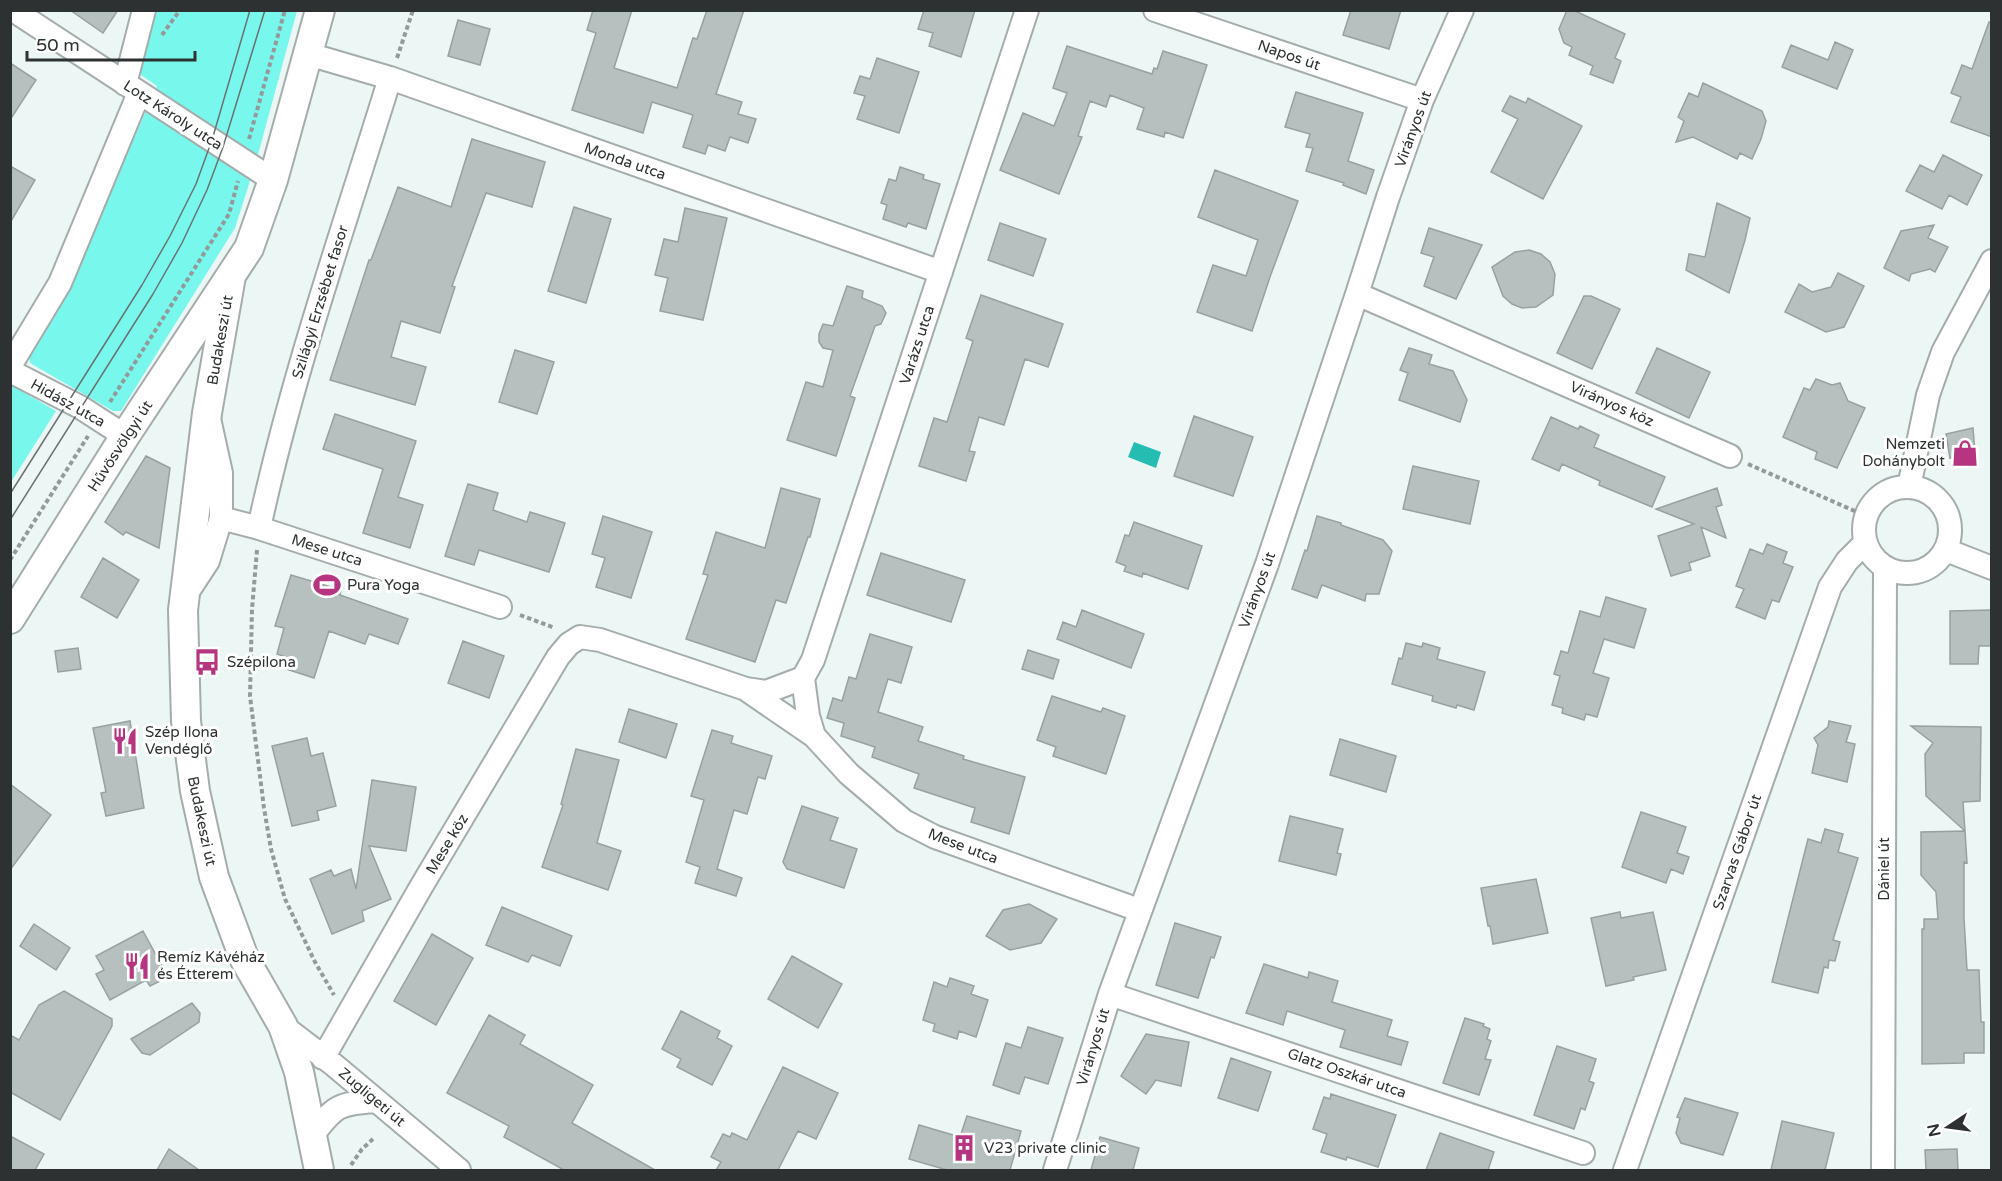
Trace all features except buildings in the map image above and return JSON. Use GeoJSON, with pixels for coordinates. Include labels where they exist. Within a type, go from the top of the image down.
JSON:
{"type":"FeatureCollection","features":[{"type":"Feature","properties":{"kind":"main road"},"geometry":{"type":"LineString","coordinates":[[231,276],[249,248],[273,180],[320,10]]}},
{"type":"Feature","properties":{"kind":"main road","name":"Budakeszi út"},"geometry":{"type":"LineString","coordinates":[[231,276],[207,412],[184,597],[182,646],[186,721],[202,831],[224,909],[244,958],[283,1026],[299,1072],[319,1170]]}},
{"type":"Feature","properties":{"kind":"main road","name":"Hűvösvölgyi út"},"geometry":{"type":"LineString","coordinates":[[10,619],[125,436],[231,276]]}},
{"type":"Feature","properties":{"kind":"street","name":"Lotz Károly utca"},"geometry":{"type":"LineString","coordinates":[[13,10],[273,180]]}},
{"type":"Feature","properties":{"kind":"street"},"geometry":{"type":"LineString","coordinates":[[12,374],[60,283],[132,88],[144,10]]}},
{"type":"Feature","properties":{"kind":"street","name":"Varázs utca"},"geometry":{"type":"LineString","coordinates":[[803,678],[816,649],[1027,10]]}},
{"type":"Feature","properties":{"kind":"street","name":"Napos út"},"geometry":{"type":"LineString","coordinates":[[1155,10],[1422,100]]}},
{"type":"Feature","properties":{"kind":"street","name":"Virányos út"},"geometry":{"type":"LineString","coordinates":[[1055,1170],[1110,993],[1267,564],[1422,100],[1462,10]]}},
{"type":"Feature","properties":{"kind":"street","name":"Monda utca"},"geometry":{"type":"LineString","coordinates":[[308,54],[390,78],[941,272]]}},
{"type":"Feature","properties":{"kind":"street","name":"Szilágyi Erzsébet fasor"},"geometry":{"type":"LineString","coordinates":[[259,528],[294,387],[390,78]]}},
{"type":"Feature","properties":{"kind":"street"},"geometry":{"type":"LineString","coordinates":[[1909,487],[1928,395],[1943,352],[1992,261]]}},
{"type":"Feature","properties":{"kind":"street","name":"Virányos köz"},"geometry":{"type":"LineString","coordinates":[[1358,294],[1730,456]]}},
{"type":"Feature","properties":{"kind":"street","name":"Hidász utca"},"geometry":{"type":"LineString","coordinates":[[12,374],[99,419],[125,436]]}},
{"type":"Feature","properties":{"kind":"street"},"geometry":{"type":"LineString","coordinates":[[184,597],[208,561],[221,518],[221,473],[207,412]]}},
{"type":"Feature","properties":{"kind":"street"},"geometry":{"type":"LineString","coordinates":[[1909,487],[1931,494],[1945,509],[1950,530],[1946,550],[1930,568],[1918,573],[1906,574],[1892,572],[1870,554],[1865,543],[1863,526],[1875,501],[1886,492],[1909,487]]}},
{"type":"Feature","properties":{"kind":"street","name":"Mese utca"},"geometry":{"type":"LineString","coordinates":[[221,518],[259,528],[500,608]]}},
{"type":"Feature","properties":{"kind":"street","name":"Szarvas Gábor út"},"geometry":{"type":"LineString","coordinates":[[1625,1170],[1830,587],[1847,561],[1865,543]]}},
{"type":"Feature","properties":{"kind":"street"},"geometry":{"type":"LineString","coordinates":[[1946,550],[1992,568]]}},
{"type":"Feature","properties":{"kind":"street","name":"Dániel út"},"geometry":{"type":"LineString","coordinates":[[1883,1170],[1885,568]]}},
{"type":"Feature","properties":{"kind":"street","name":"Mese utca"},"geometry":{"type":"LineString","coordinates":[[580,637],[600,640],[746,689],[766,692],[803,678],[808,717],[814,736]]}},
{"type":"Feature","properties":{"kind":"street","name":"Mese köz"},"geometry":{"type":"LineString","coordinates":[[323,1058],[558,657],[580,637]]}},
{"type":"Feature","properties":{"kind":"street","name":"Mese utca"},"geometry":{"type":"LineString","coordinates":[[746,689],[814,736],[849,774],[904,821],[935,837],[1139,910]]}},
{"type":"Feature","properties":{"kind":"street","name":"Glatz Oszkár utca"},"geometry":{"type":"LineString","coordinates":[[1110,993],[1583,1153]]}},
{"type":"Feature","properties":{"kind":"street","name":"Zugligeti út"},"geometry":{"type":"LineString","coordinates":[[283,1026],[459,1170]]}},
{"type":"Feature","properties":{"kind":"street"},"geometry":{"type":"LineString","coordinates":[[312,1136],[329,1113],[348,1103],[376,1101]]}},
{"type":"Feature","properties":{"kind":"path"},"geometry":{"type":"LineString","coordinates":[[10,560],[229,214],[285,10]]}},
{"type":"Feature","properties":{"kind":"path"},"geometry":{"type":"LineString","coordinates":[[390,78],[413,10]]}},
{"type":"Feature","properties":{"kind":"path"},"geometry":{"type":"LineString","coordinates":[[1730,456],[1866,516]]}},
{"type":"Feature","properties":{"kind":"path"},"geometry":{"type":"LineString","coordinates":[[259,528],[252,609],[250,696],[271,849],[285,899],[315,962],[345,1017]]}},
{"type":"Feature","properties":{"kind":"path"},"geometry":{"type":"LineString","coordinates":[[500,608],[580,637]]}},
{"type":"Feature","properties":{"kind":"path"},"geometry":{"type":"LineString","coordinates":[[351,1165],[362,1149],[373,1139]]}},
{"type":"Feature","properties":{"kind":"shaded area"},"geometry":{"type":"Polygon","coordinates":[[[155,11],[297,11],[256,162],[235,228],[121,411],[113,411],[30,363],[29,356],[65,295],[157,86],[138,73],[149,26],[155,11]]]}},
{"type":"Feature","properties":{"kind":"shaded area"},"geometry":{"type":"Polygon","coordinates":[[[11,385],[56,411],[11,482],[10,387],[11,385]]]}},
{"type":"Feature","properties":{"kind":"shaded area"},"geometry":{"type":"Polygon","coordinates":[[[1134,442],[1161,452],[1156,468],[1128,457],[1134,442]]]}},
{"type":"Feature","properties":{"kind":"tram line"},"geometry":{"type":"LineString","coordinates":[[10,494],[142,285],[196,184],[212,140],[250,10]]}},
{"type":"Feature","properties":{"kind":"tram line"},"geometry":{"type":"LineString","coordinates":[[10,520],[153,294],[182,243],[207,190],[223,147],[265,10]]}},
{"type":"Feature","properties":{"kind":"place","name":"Nemzeti Dohánybolt"},"geometry":{"type":"Point","coordinates":[1965,453]}},
{"type":"Feature","properties":{"kind":"place","name":"Pura Yoga"},"geometry":{"type":"Point","coordinates":[327,585]}},
{"type":"Feature","properties":{"kind":"place","name":"Szépilona"},"geometry":{"type":"Point","coordinates":[207,662]}},
{"type":"Feature","properties":{"kind":"place","name":"Szép Ilona Vendéglő"},"geometry":{"type":"Point","coordinates":[125,741]}},
{"type":"Feature","properties":{"kind":"place","name":"Remíz Kávéház és Étterem"},"geometry":{"type":"Point","coordinates":[137,966]}},
{"type":"Feature","properties":{"kind":"place","name":"V23 private clinic"},"geometry":{"type":"Point","coordinates":[964,1148]}}]}
